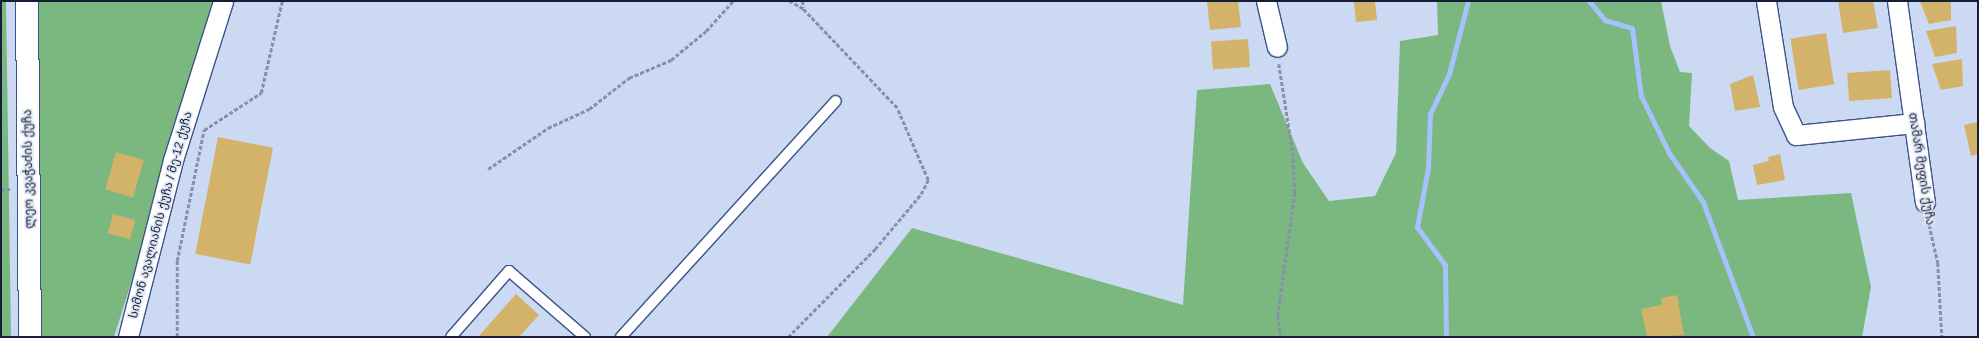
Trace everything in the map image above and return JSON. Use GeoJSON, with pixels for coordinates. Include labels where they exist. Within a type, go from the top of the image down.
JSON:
{"type":"FeatureCollection","features":[{"type":"Feature","properties":{"kind":"main road","name":"ლეო კვაჭაძის ქუჩა"},"geometry":{"type":"LineString","coordinates":[[27,1],[30,337]]}},
{"type":"Feature","properties":{"kind":"street","name":"სიმონ ავალიანის ქუჩა / მე-12 ქუჩა"},"geometry":{"type":"LineString","coordinates":[[128,337],[173,160],[224,1]]}},
{"type":"Feature","properties":{"kind":"street"},"geometry":{"type":"LineString","coordinates":[[1266,1],[1277,47]]}},
{"type":"Feature","properties":{"kind":"street"},"geometry":{"type":"LineString","coordinates":[[1766,1],[1783,107],[1796,135],[1914,123]]}},
{"type":"Feature","properties":{"kind":"street","name":"თამარ მეფის ქუჩა"},"geometry":{"type":"LineString","coordinates":[[1896,1],[1925,202]]}},
{"type":"Feature","properties":{"kind":"lane"},"geometry":{"type":"LineString","coordinates":[[621,337],[836,101]]}},
{"type":"Feature","properties":{"kind":"lane"},"geometry":{"type":"LineString","coordinates":[[451,337],[509,271],[585,337]]}},
{"type":"Feature","properties":{"kind":"path"},"geometry":{"type":"LineString","coordinates":[[177,337],[178,261],[204,130],[261,94],[282,1]]}},
{"type":"Feature","properties":{"kind":"path"},"geometry":{"type":"LineString","coordinates":[[488,169],[548,128],[589,109],[630,78],[671,60],[706,32],[733,1]]}},
{"type":"Feature","properties":{"kind":"path"},"geometry":{"type":"LineString","coordinates":[[788,337],[875,249],[921,194],[928,180],[897,108],[803,9],[789,1]]}},
{"type":"Feature","properties":{"kind":"path"},"geometry":{"type":"LineString","coordinates":[[803,1],[803,9]]}},
{"type":"Feature","properties":{"kind":"path"},"geometry":{"type":"LineString","coordinates":[[1277,47],[1293,153],[1295,193],[1278,316],[1281,337]]}},
{"type":"Feature","properties":{"kind":"path","name":"თამარ მეფის ქუჩა"},"geometry":{"type":"LineString","coordinates":[[1925,202],[1938,263],[1942,337]]}},
{"type":"Feature","properties":{"kind":"green space"},"geometry":{"type":"Polygon","coordinates":[[[1,1],[6,1],[11,337],[1,337],[1,1]]]}},
{"type":"Feature","properties":{"kind":"green space"},"geometry":{"type":"Polygon","coordinates":[[[36,1],[220,1],[114,337],[40,337],[36,1]]]}},
{"type":"Feature","properties":{"kind":"green space"},"geometry":{"type":"Polygon","coordinates":[[[1437,1],[1661,1],[1670,46],[1680,72],[1692,73],[1689,126],[1710,148],[1729,161],[1738,200],[1851,193],[1871,287],[1862,337],[827,337],[912,228],[1183,305],[1197,90],[1270,84],[1303,163],[1329,201],[1375,196],[1396,153],[1400,41],[1438,35],[1437,1]]]}},
{"type":"Feature","properties":{"kind":"building"},"geometry":{"type":"Polygon","coordinates":[[[1238,1],[1241,27],[1210,30],[1207,2],[1238,1]]]}},
{"type":"Feature","properties":{"kind":"building"},"geometry":{"type":"Polygon","coordinates":[[[1375,1],[1377,20],[1356,22],[1354,2],[1375,1]]]}},
{"type":"Feature","properties":{"kind":"building"},"geometry":{"type":"Polygon","coordinates":[[[1838,1],[1873,1],[1878,28],[1843,33],[1838,1]]]}},
{"type":"Feature","properties":{"kind":"building"},"geometry":{"type":"Polygon","coordinates":[[[1920,1],[1951,1],[1951,20],[1929,24],[1920,1]]]}},
{"type":"Feature","properties":{"kind":"building"},"geometry":{"type":"Polygon","coordinates":[[[1956,26],[1957,53],[1935,57],[1926,31],[1956,26]]]}},
{"type":"Feature","properties":{"kind":"building"},"geometry":{"type":"Polygon","coordinates":[[[1826,33],[1834,84],[1799,90],[1790,39],[1826,33]]]}},
{"type":"Feature","properties":{"kind":"building"},"geometry":{"type":"Polygon","coordinates":[[[1248,39],[1250,67],[1213,70],[1211,42],[1248,39]]]}},
{"type":"Feature","properties":{"kind":"building"},"geometry":{"type":"Polygon","coordinates":[[[1962,59],[1963,86],[1941,90],[1932,64],[1962,59]]]}},
{"type":"Feature","properties":{"kind":"building"},"geometry":{"type":"Polygon","coordinates":[[[1890,70],[1892,98],[1849,101],[1847,73],[1890,70]]]}},
{"type":"Feature","properties":{"kind":"building"},"geometry":{"type":"Polygon","coordinates":[[[1753,75],[1760,107],[1735,111],[1730,84],[1753,75]]]}},
{"type":"Feature","properties":{"kind":"building"},"geometry":{"type":"Polygon","coordinates":[[[1978,122],[1978,154],[1971,156],[1964,125],[1978,122]]]}},
{"type":"Feature","properties":{"kind":"building"},"geometry":{"type":"Polygon","coordinates":[[[218,137],[273,148],[250,264],[195,254],[218,137]]]}},
{"type":"Feature","properties":{"kind":"building"},"geometry":{"type":"Polygon","coordinates":[[[116,152],[144,160],[133,197],[105,189],[116,152]]]}},
{"type":"Feature","properties":{"kind":"building"},"geometry":{"type":"Polygon","coordinates":[[[1780,154],[1785,180],[1757,185],[1753,165],[1769,161],[1768,157],[1780,154]]]}},
{"type":"Feature","properties":{"kind":"building"},"geometry":{"type":"Polygon","coordinates":[[[113,214],[135,220],[130,239],[108,233],[113,214]]]}},
{"type":"Feature","properties":{"kind":"building"},"geometry":{"type":"Polygon","coordinates":[[[516,294],[539,315],[519,337],[478,337],[516,294]]]}},
{"type":"Feature","properties":{"kind":"building"},"geometry":{"type":"Polygon","coordinates":[[[1677,295],[1684,335],[1647,337],[1641,309],[1662,305],[1661,298],[1677,295]]]}},
{"type":"Feature","properties":{"kind":"waterway"},"geometry":{"type":"LineString","coordinates":[[1446,337],[1445,265],[1417,227],[1428,168],[1430,114],[1449,74],[1468,1]]}},
{"type":"Feature","properties":{"kind":"waterway"},"geometry":{"type":"LineString","coordinates":[[1589,1],[1605,20],[1632,28],[1641,96],[1669,153],[1703,202],[1753,337]]}}]}
